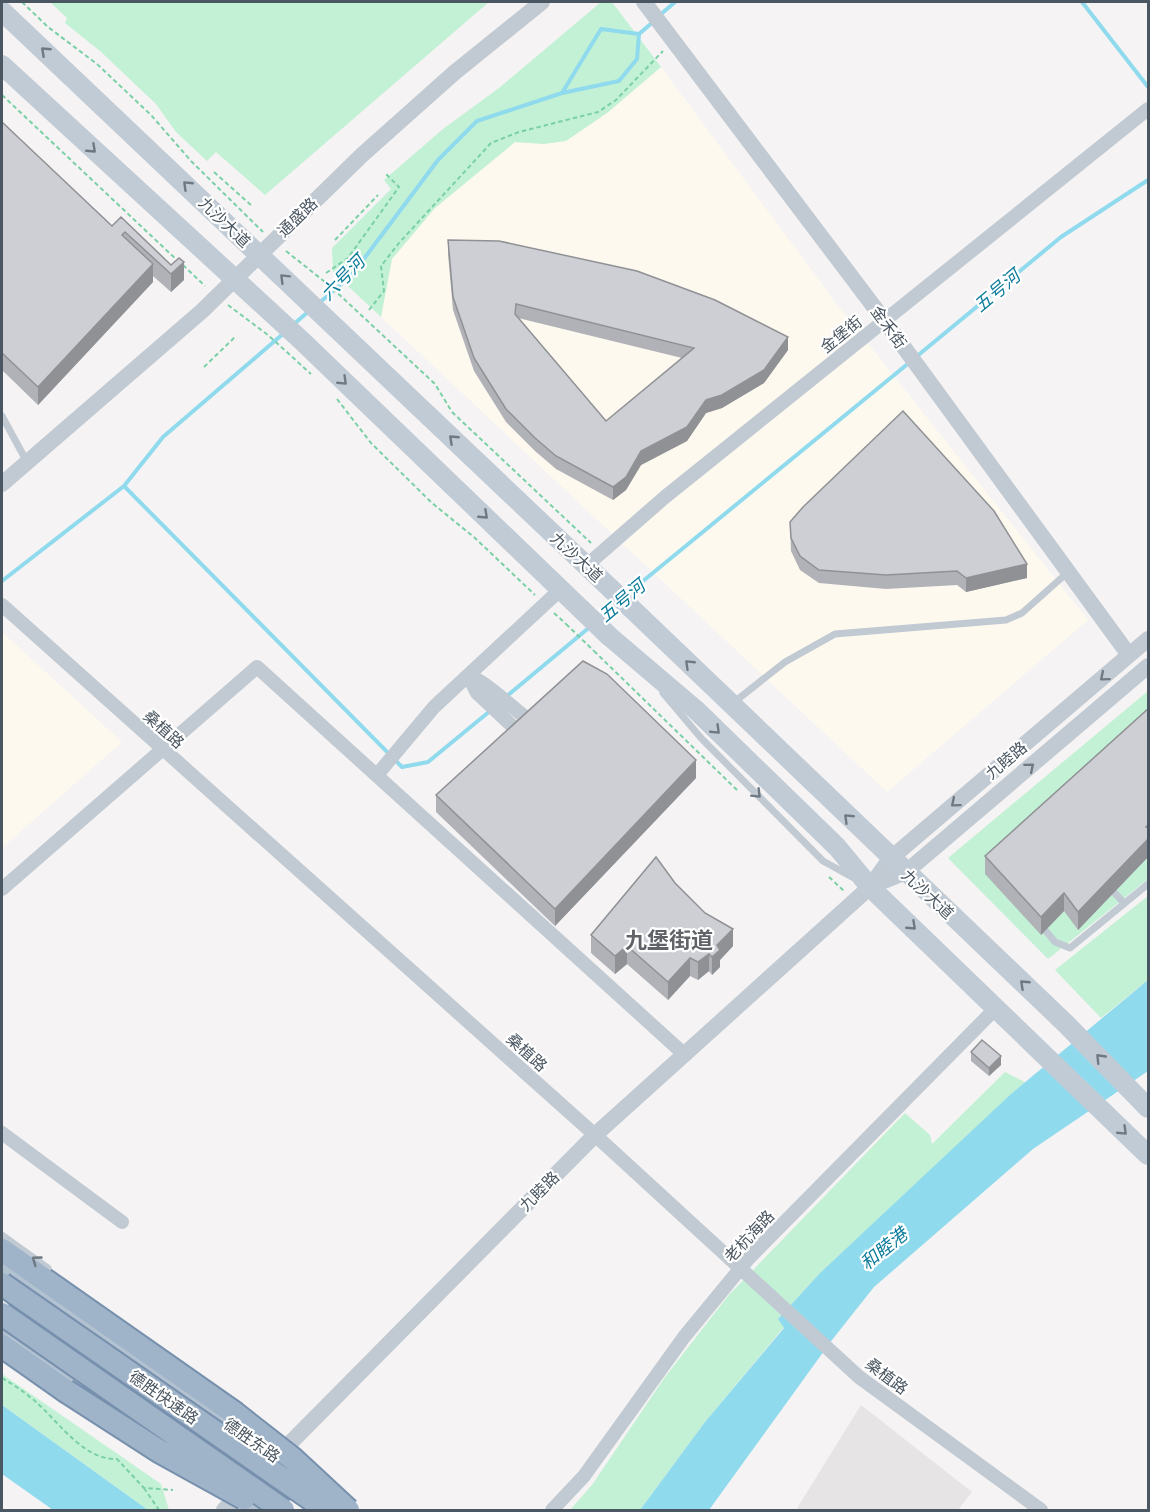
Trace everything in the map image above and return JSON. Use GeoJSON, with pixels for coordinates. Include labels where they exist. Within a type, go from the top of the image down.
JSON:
{"type":"FeatureCollection","features":[{"type":"Feature","properties":{"kind":"highway"},"geometry":{"type":"LineString","coordinates":[[2,1250],[233,1412],[293,1459],[348,1510]]}},
{"type":"Feature","properties":{"kind":"highway","name":"德胜快速路"},"geometry":{"type":"LineString","coordinates":[[2,1284],[327,1510]]}},
{"type":"Feature","properties":{"kind":"highway","name":"德胜快速路"},"geometry":{"type":"LineString","coordinates":[[2,1314],[284,1510]]}},
{"type":"Feature","properties":{"kind":"highway"},"geometry":{"type":"LineString","coordinates":[[2,1346],[159,1451],[267,1510]]}},
{"type":"Feature","properties":{"kind":"main road","name":"九沙大道"},"geometry":{"type":"LineString","coordinates":[[2,11],[266,248],[308,302],[631,608],[890,859],[1066,1024],[1149,1108]]}},
{"type":"Feature","properties":{"kind":"main road","name":"九沙大道"},"geometry":{"type":"LineString","coordinates":[[2,65],[233,281],[293,346],[561,589],[609,636],[696,710],[837,847],[870,886],[1149,1155]]}},
{"type":"Feature","properties":{"kind":"main road","name":"德胜东路"},"geometry":{"type":"LineString","coordinates":[[2,1266],[354,1510]]}},
{"type":"Feature","properties":{"kind":"main road"},"geometry":{"type":"LineString","coordinates":[[2,1331],[237,1506],[258,1510]]}},
{"type":"Feature","properties":{"kind":"street","name":"通盛路"},"geometry":{"type":"LineString","coordinates":[[2,484],[217,297],[362,155],[454,73],[542,2]]}},
{"type":"Feature","properties":{"kind":"street","name":"金禾街"},"geometry":{"type":"LineString","coordinates":[[647,5],[884,320],[1129,655]]}},
{"type":"Feature","properties":{"kind":"street","name":"金堡街"},"geometry":{"type":"LineString","coordinates":[[586,566],[665,497],[1145,112]]}},
{"type":"Feature","properties":{"kind":"street"},"geometry":{"type":"LineString","coordinates":[[377,775],[406,737],[468,675],[561,589]]}},
{"type":"Feature","properties":{"kind":"street","name":"桑植路"},"geometry":{"type":"LineString","coordinates":[[2,605],[595,1135],[859,1377],[1041,1510]]}},
{"type":"Feature","properties":{"kind":"street","name":"九睦路"},"geometry":{"type":"LineString","coordinates":[[237,1506],[275,1456],[595,1135],[870,886],[890,859],[1149,639]]}},
{"type":"Feature","properties":{"kind":"street","name":"九睦路"},"geometry":{"type":"LineString","coordinates":[[870,886],[906,872],[1149,666]]}},
{"type":"Feature","properties":{"kind":"street"},"geometry":{"type":"LineString","coordinates":[[2,889],[257,667],[685,1055]]}},
{"type":"Feature","properties":{"kind":"street"},"geometry":{"type":"LineString","coordinates":[[468,675],[488,684],[492,697],[505,710],[531,752],[541,758]]}},
{"type":"Feature","properties":{"kind":"street"},"geometry":{"type":"LineString","coordinates":[[505,710],[554,740]]}},
{"type":"Feature","properties":{"kind":"street"},"geometry":{"type":"LineString","coordinates":[[554,740],[568,734]]}},
{"type":"Feature","properties":{"kind":"street"},"geometry":{"type":"LineString","coordinates":[[532,774],[541,758],[550,754],[555,747],[554,740]]}},
{"type":"Feature","properties":{"kind":"street","name":"老杭海路"},"geometry":{"type":"LineString","coordinates":[[552,1510],[584,1476],[684,1337],[741,1268],[997,1007]]}},
{"type":"Feature","properties":{"kind":"street"},"geometry":{"type":"LineString","coordinates":[[2,1134],[122,1222]]}},
{"type":"Feature","properties":{"kind":"lane"},"geometry":{"type":"LineString","coordinates":[[2,416],[27,462]]}},
{"type":"Feature","properties":{"kind":"lane"},"geometry":{"type":"LineString","coordinates":[[731,705],[785,662],[835,634],[1006,620],[1022,613],[1068,573]]}},
{"type":"Feature","properties":{"kind":"lane"},"geometry":{"type":"LineString","coordinates":[[1034,916],[1055,942],[1070,948],[1149,884]]}},
{"type":"Feature","properties":{"kind":"lane"},"geometry":{"type":"LineString","coordinates":[[1111,889],[1124,903]]}},
{"type":"Feature","properties":{"kind":"lane"},"geometry":{"type":"LineString","coordinates":[[2,1235],[59,1277]]}},
{"type":"Feature","properties":{"kind":"lane"},"geometry":{"type":"LineString","coordinates":[[136,1333],[222,1396],[275,1456]]}},
{"type":"Feature","properties":{"kind":"path"},"geometry":{"type":"LineString","coordinates":[[22,2],[48,27],[98,64],[151,115],[266,248],[330,286],[435,384],[452,412],[602,553]]}},
{"type":"Feature","properties":{"kind":"path"},"geometry":{"type":"LineString","coordinates":[[369,310],[384,291],[381,266],[399,243],[491,143],[519,132],[598,112],[616,100],[665,49]]}},
{"type":"Feature","properties":{"kind":"path"},"geometry":{"type":"LineString","coordinates":[[2,95],[217,297],[275,329],[293,346],[311,374]]}},
{"type":"Feature","properties":{"kind":"path"},"geometry":{"type":"LineString","coordinates":[[214,172],[252,206]]}},
{"type":"Feature","properties":{"kind":"path"},"geometry":{"type":"LineString","coordinates":[[326,273],[348,258],[399,187],[385,173]]}},
{"type":"Feature","properties":{"kind":"path"},"geometry":{"type":"LineString","coordinates":[[335,240],[378,195]]}},
{"type":"Feature","properties":{"kind":"path"},"geometry":{"type":"LineString","coordinates":[[204,367],[236,336]]}},
{"type":"Feature","properties":{"kind":"path"},"geometry":{"type":"LineString","coordinates":[[336,397],[370,443],[432,503],[475,537],[594,651]]}},
{"type":"Feature","properties":{"kind":"path"},"geometry":{"type":"LineString","coordinates":[[2,1378],[37,1403],[57,1424],[94,1454],[105,1460],[117,1459],[144,1488],[159,1510]]}},
{"type":"Feature","properties":{"kind":"path"},"geometry":{"type":"LineString","coordinates":[[144,1488],[173,1490]]}},
{"type":"Feature","properties":{"kind":"shaded area"},"geometry":{"type":"Polygon","coordinates":[[[661,67],[839,307],[1088,620],[887,792],[381,317],[392,259],[435,208],[515,142],[544,144],[607,113],[661,67]]]}},
{"type":"Feature","properties":{"kind":"shaded area"},"geometry":{"type":"Polygon","coordinates":[[[2,632],[122,742],[2,848],[2,632]]]}},
{"type":"Feature","properties":{"kind":"shaded area"},"geometry":{"type":"Polygon","coordinates":[[[861,1405],[972,1492],[958,1510],[796,1510],[861,1405]]]}},
{"type":"Feature","properties":{"kind":"green space"},"geometry":{"type":"Polygon","coordinates":[[[50,2],[489,2],[265,195],[216,152],[207,161],[176,132],[156,104],[100,51],[65,23],[67,18],[50,2]]]}},
{"type":"Feature","properties":{"kind":"green space"},"geometry":{"type":"Polygon","coordinates":[[[601,2],[612,2],[661,67],[607,113],[566,141],[544,144],[515,142],[435,208],[392,259],[381,317],[333,272],[332,248],[391,189],[384,180],[443,129],[499,88],[601,2]]]}},
{"type":"Feature","properties":{"kind":"green space"},"geometry":{"type":"Polygon","coordinates":[[[1148,691],[1148,879],[1048,959],[948,858],[1148,691]]]}},
{"type":"Feature","properties":{"kind":"green space"},"geometry":{"type":"Polygon","coordinates":[[[1148,896],[1148,980],[1101,1018],[1055,970],[1148,896]]]}},
{"type":"Feature","properties":{"kind":"green space"},"geometry":{"type":"Polygon","coordinates":[[[1005,1072],[1025,1082],[820,1273],[778,1319],[784,1327],[705,1422],[640,1510],[570,1510],[592,1485],[665,1377],[728,1296],[905,1113],[930,1135],[932,1144],[1005,1072]]]}},
{"type":"Feature","properties":{"kind":"green space"},"geometry":{"type":"Polygon","coordinates":[[[2,1374],[161,1484],[169,1510],[148,1510],[2,1405],[2,1374]]]}},
{"type":"Feature","properties":{"kind":"water","name":"和睦港"},"geometry":{"type":"Polygon","coordinates":[[[1148,980],[1148,1071],[1033,1149],[874,1287],[832,1340],[709,1510],[640,1510],[705,1422],[784,1328],[778,1319],[820,1273],[1011,1094],[1148,980]]]}},
{"type":"Feature","properties":{"kind":"water"},"geometry":{"type":"Polygon","coordinates":[[[2,1405],[148,1510],[53,1510],[2,1474],[2,1405]]]}},
{"type":"Feature","properties":{"kind":"building"},"geometry":{"type":"Polygon","coordinates":[[[2,122],[112,226],[121,217],[171,265],[179,258],[184,262],[171,274],[125,232],[122,235],[153,264],[38,387],[2,353],[2,122]]]}},
{"type":"Feature","properties":{"kind":"building"},"geometry":{"type":"Polygon","coordinates":[[[448,240],[499,241],[637,271],[715,300],[788,337],[764,370],[722,395],[706,400],[687,427],[641,451],[626,477],[613,487],[556,456],[506,409],[474,358],[453,297],[448,240]],[[516,304],[515,314],[606,421],[694,348],[516,304]]]}},
{"type":"Feature","properties":{"kind":"building"},"geometry":{"type":"Polygon","coordinates":[[[903,411],[994,511],[1027,564],[966,578],[957,571],[886,575],[819,570],[800,556],[791,538],[790,522],[903,411]]]}},
{"type":"Feature","properties":{"kind":"building"},"geometry":{"type":"Polygon","coordinates":[[[583,661],[607,674],[696,760],[555,909],[436,795],[583,661]]]}},
{"type":"Feature","properties":{"kind":"building"},"geometry":{"type":"Polygon","coordinates":[[[1149,708],[1149,824],[1146,827],[1149,829],[1149,838],[1078,912],[1064,893],[1041,917],[985,856],[1149,708]]]}},
{"type":"Feature","properties":{"kind":"building"},"geometry":{"type":"Polygon","coordinates":[[[656,857],[675,883],[705,913],[733,929],[717,945],[720,950],[712,957],[709,954],[698,962],[690,958],[668,982],[627,946],[615,956],[591,935],[656,857]]]}},
{"type":"Feature","properties":{"kind":"building"},"geometry":{"type":"Polygon","coordinates":[[[982,1040],[1001,1056],[989,1068],[971,1052],[982,1040]]]}},
{"type":"Feature","properties":{"kind":"waterway","name":"六号河"},"geometry":{"type":"LineString","coordinates":[[660,15],[675,2]]}},
{"type":"Feature","properties":{"kind":"waterway"},"geometry":{"type":"LineString","coordinates":[[1082,2],[1148,87]]}},
{"type":"Feature","properties":{"kind":"waterway","name":"六号河"},"geometry":{"type":"LineString","coordinates":[[319,303],[351,276],[438,160],[477,121],[562,93],[619,81],[637,59],[639,34],[653,22]]}},
{"type":"Feature","properties":{"kind":"waterway"},"geometry":{"type":"LineString","coordinates":[[562,93],[601,29],[639,34]]}},
{"type":"Feature","properties":{"kind":"waterway","name":"五号河"},"geometry":{"type":"LineString","coordinates":[[916,357],[1061,237],[1148,180]]}},
{"type":"Feature","properties":{"kind":"waterway","name":"六号河"},"geometry":{"type":"LineString","coordinates":[[294,324],[309,311]]}},
{"type":"Feature","properties":{"kind":"waterway","name":"六号河"},"geometry":{"type":"LineString","coordinates":[[2,581],[124,486],[163,437],[284,333]]}},
{"type":"Feature","properties":{"kind":"waterway","name":"五号河"},"geometry":{"type":"LineString","coordinates":[[626,595],[910,362]]}},
{"type":"Feature","properties":{"kind":"waterway","name":"五号河"},"geometry":{"type":"LineString","coordinates":[[124,486],[402,767],[428,762],[490,711]]}},
{"type":"Feature","properties":{"kind":"waterway","name":"五号河"},"geometry":{"type":"LineString","coordinates":[[599,619],[618,602]]}},
{"type":"Feature","properties":{"kind":"waterway","name":"五号河"},"geometry":{"type":"LineString","coordinates":[[507,696],[591,626]]}},
{"type":"Feature","properties":{"kind":"district","name":"九堡街道"},"geometry":{"type":"Point","coordinates":[669,940]}}]}
